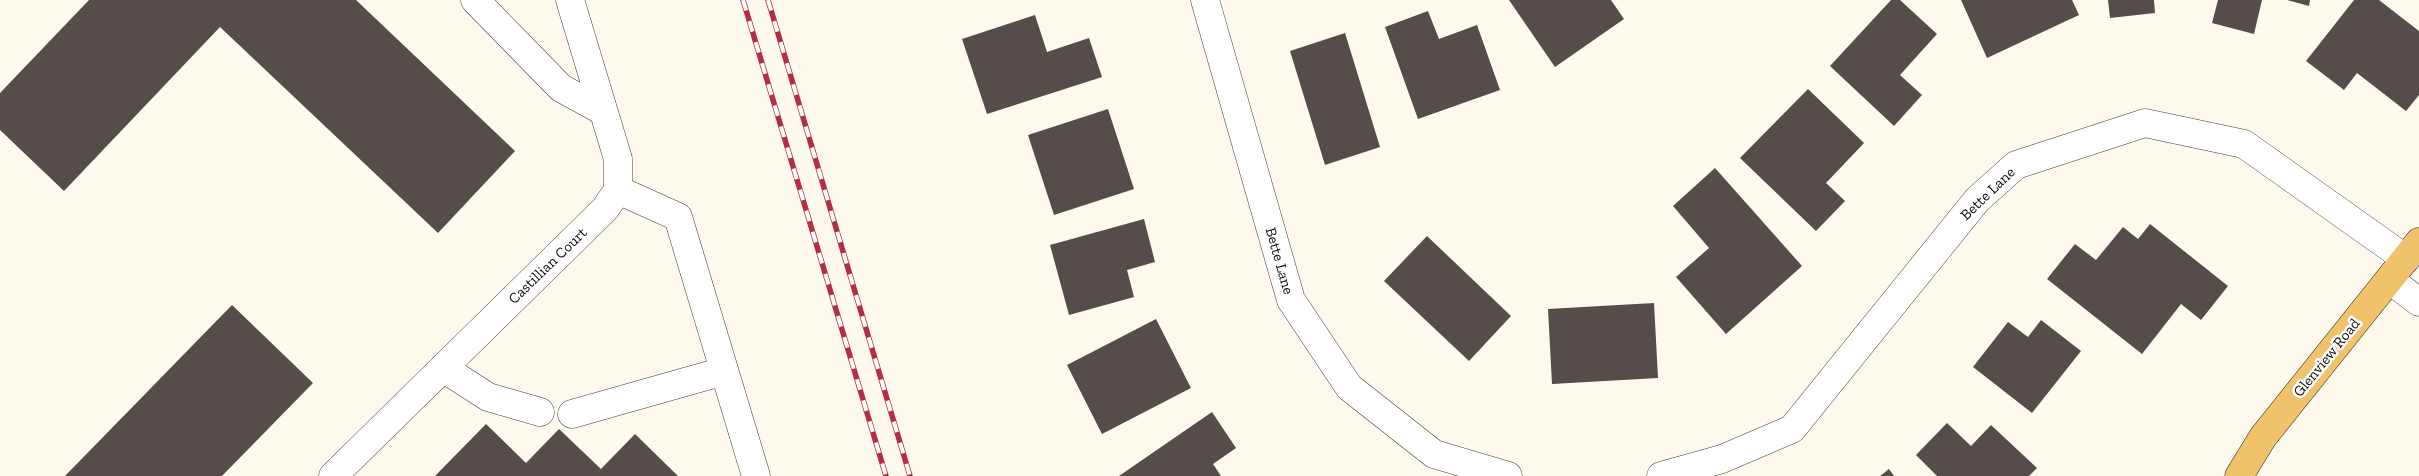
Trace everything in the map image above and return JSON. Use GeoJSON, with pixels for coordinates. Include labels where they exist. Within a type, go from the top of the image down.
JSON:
{"type":"FeatureCollection","features":[{"type":"Feature","properties":{"kind":"main road","name":"Glenview Road"},"geometry":{"type":"LineString","coordinates":[[2239,476],[2263,437],[2405,260]]}},
{"type":"Feature","properties":{"kind":"street"},"geometry":{"type":"LineString","coordinates":[[475,0],[561,88],[603,111]]}},
{"type":"Feature","properties":{"kind":"street"},"geometry":{"type":"LineString","coordinates":[[570,0],[618,159],[618,190],[678,217],[756,476]]}},
{"type":"Feature","properties":{"kind":"street","name":"Bette Lane"},"geometry":{"type":"LineString","coordinates":[[1205,0],[1290,300],[1349,387],[1434,454],[1508,476]]}},
{"type":"Feature","properties":{"kind":"street","name":"Bette Lane"},"geometry":{"type":"LineString","coordinates":[[1661,476],[1722,459],[1792,429],[1977,200],[2016,165],[2145,123],[2244,144],[2405,260],[2419,302]]}},
{"type":"Feature","properties":{"kind":"street","name":"Castillian Court"},"geometry":{"type":"LineString","coordinates":[[332,476],[605,209],[618,190]]}},
{"type":"Feature","properties":{"kind":"street"},"geometry":{"type":"LineString","coordinates":[[443,368],[488,397],[540,412]]}},
{"type":"Feature","properties":{"kind":"street"},"geometry":{"type":"LineString","coordinates":[[572,414],[724,370]]}},
{"type":"Feature","properties":{"kind":"building"},"geometry":{"type":"Polygon","coordinates":[[[89,0],[356,0],[515,151],[438,233],[220,27],[64,191],[0,130],[0,93],[89,0]]]}},
{"type":"Feature","properties":{"kind":"building"},"geometry":{"type":"Polygon","coordinates":[[[1509,0],[1611,0],[1624,19],[1555,67],[1509,0]]]}},
{"type":"Feature","properties":{"kind":"building"},"geometry":{"type":"Polygon","coordinates":[[[1891,0],[1900,0],[1937,34],[1900,75],[1922,95],[1894,126],[1830,66],[1891,0]]]}},
{"type":"Feature","properties":{"kind":"building"},"geometry":{"type":"Polygon","coordinates":[[[1961,0],[2072,0],[2079,15],[1987,58],[1961,0]]]}},
{"type":"Feature","properties":{"kind":"building"},"geometry":{"type":"Polygon","coordinates":[[[2108,0],[2154,0],[2155,13],[2110,18],[2108,0]]]}},
{"type":"Feature","properties":{"kind":"building"},"geometry":{"type":"Polygon","coordinates":[[[2218,0],[2262,0],[2254,34],[2212,23],[2218,0]]]}},
{"type":"Feature","properties":{"kind":"building"},"geometry":{"type":"Polygon","coordinates":[[[2287,0],[2310,0],[2309,6],[2287,0]]]}},
{"type":"Feature","properties":{"kind":"building"},"geometry":{"type":"Polygon","coordinates":[[[2354,0],[2379,0],[2419,31],[2419,95],[2406,111],[2357,73],[2344,90],[2306,61],[2354,0]]]}},
{"type":"Feature","properties":{"kind":"building"},"geometry":{"type":"Polygon","coordinates":[[[1428,11],[1439,39],[1477,25],[1500,90],[1418,119],[1385,27],[1428,11]]]}},
{"type":"Feature","properties":{"kind":"building"},"geometry":{"type":"Polygon","coordinates":[[[1035,15],[1047,52],[1089,38],[1102,77],[987,114],[962,39],[1035,15]]]}},
{"type":"Feature","properties":{"kind":"building"},"geometry":{"type":"Polygon","coordinates":[[[1345,33],[1380,147],[1325,165],[1290,51],[1345,33]]]}},
{"type":"Feature","properties":{"kind":"building"},"geometry":{"type":"Polygon","coordinates":[[[1808,89],[1864,143],[1826,183],[1845,201],[1816,231],[1740,158],[1808,89]]]}},
{"type":"Feature","properties":{"kind":"building"},"geometry":{"type":"Polygon","coordinates":[[[1108,109],[1134,189],[1054,215],[1028,135],[1108,109]]]}},
{"type":"Feature","properties":{"kind":"building"},"geometry":{"type":"Polygon","coordinates":[[[1715,168],[1802,266],[1726,334],[1676,277],[1709,248],[1673,206],[1715,168]]]}},
{"type":"Feature","properties":{"kind":"building"},"geometry":{"type":"Polygon","coordinates":[[[1144,219],[1155,262],[1127,270],[1134,297],[1069,315],[1050,245],[1144,219]]]}},
{"type":"Feature","properties":{"kind":"building"},"geometry":{"type":"Polygon","coordinates":[[[2150,224],[2228,286],[2201,320],[2181,304],[2142,354],[2047,279],[2075,244],[2096,260],[2123,227],[2138,239],[2150,224]]]}},
{"type":"Feature","properties":{"kind":"building"},"geometry":{"type":"Polygon","coordinates":[[[1427,236],[1511,316],[1469,361],[1384,281],[1427,236]]]}},
{"type":"Feature","properties":{"kind":"building"},"geometry":{"type":"Polygon","coordinates":[[[1654,303],[1658,378],[1552,384],[1548,309],[1654,303]]]}},
{"type":"Feature","properties":{"kind":"building"},"geometry":{"type":"Polygon","coordinates":[[[232,305],[313,383],[222,476],[65,476],[232,305]]]}},
{"type":"Feature","properties":{"kind":"building"},"geometry":{"type":"Polygon","coordinates":[[[1156,319],[1191,388],[1102,434],[1067,365],[1156,319]]]}},
{"type":"Feature","properties":{"kind":"building"},"geometry":{"type":"Polygon","coordinates":[[[2041,320],[2081,351],[2032,413],[1973,367],[2008,322],[2028,337],[2041,320]]]}},
{"type":"Feature","properties":{"kind":"building"},"geometry":{"type":"Polygon","coordinates":[[[1212,412],[1236,448],[1213,464],[1221,476],[1119,476],[1212,412]]]}},
{"type":"Feature","properties":{"kind":"building"},"geometry":{"type":"Polygon","coordinates":[[[1947,423],[1971,446],[1991,425],[2037,468],[2029,476],[1937,476],[1916,455],[1947,423]]]}},
{"type":"Feature","properties":{"kind":"building"},"geometry":{"type":"Polygon","coordinates":[[[486,424],[526,463],[559,429],[601,469],[635,434],[678,476],[435,476],[486,424]]]}},
{"type":"Feature","properties":{"kind":"building"},"geometry":{"type":"Polygon","coordinates":[[[1889,469],[1894,476],[1880,476],[1889,469]]]}},
{"type":"Feature","properties":{"kind":"railway"},"geometry":{"type":"LineString","coordinates":[[743,0],[886,476]]}},
{"type":"Feature","properties":{"kind":"railway"},"geometry":{"type":"LineString","coordinates":[[768,0],[910,476]]}}]}
